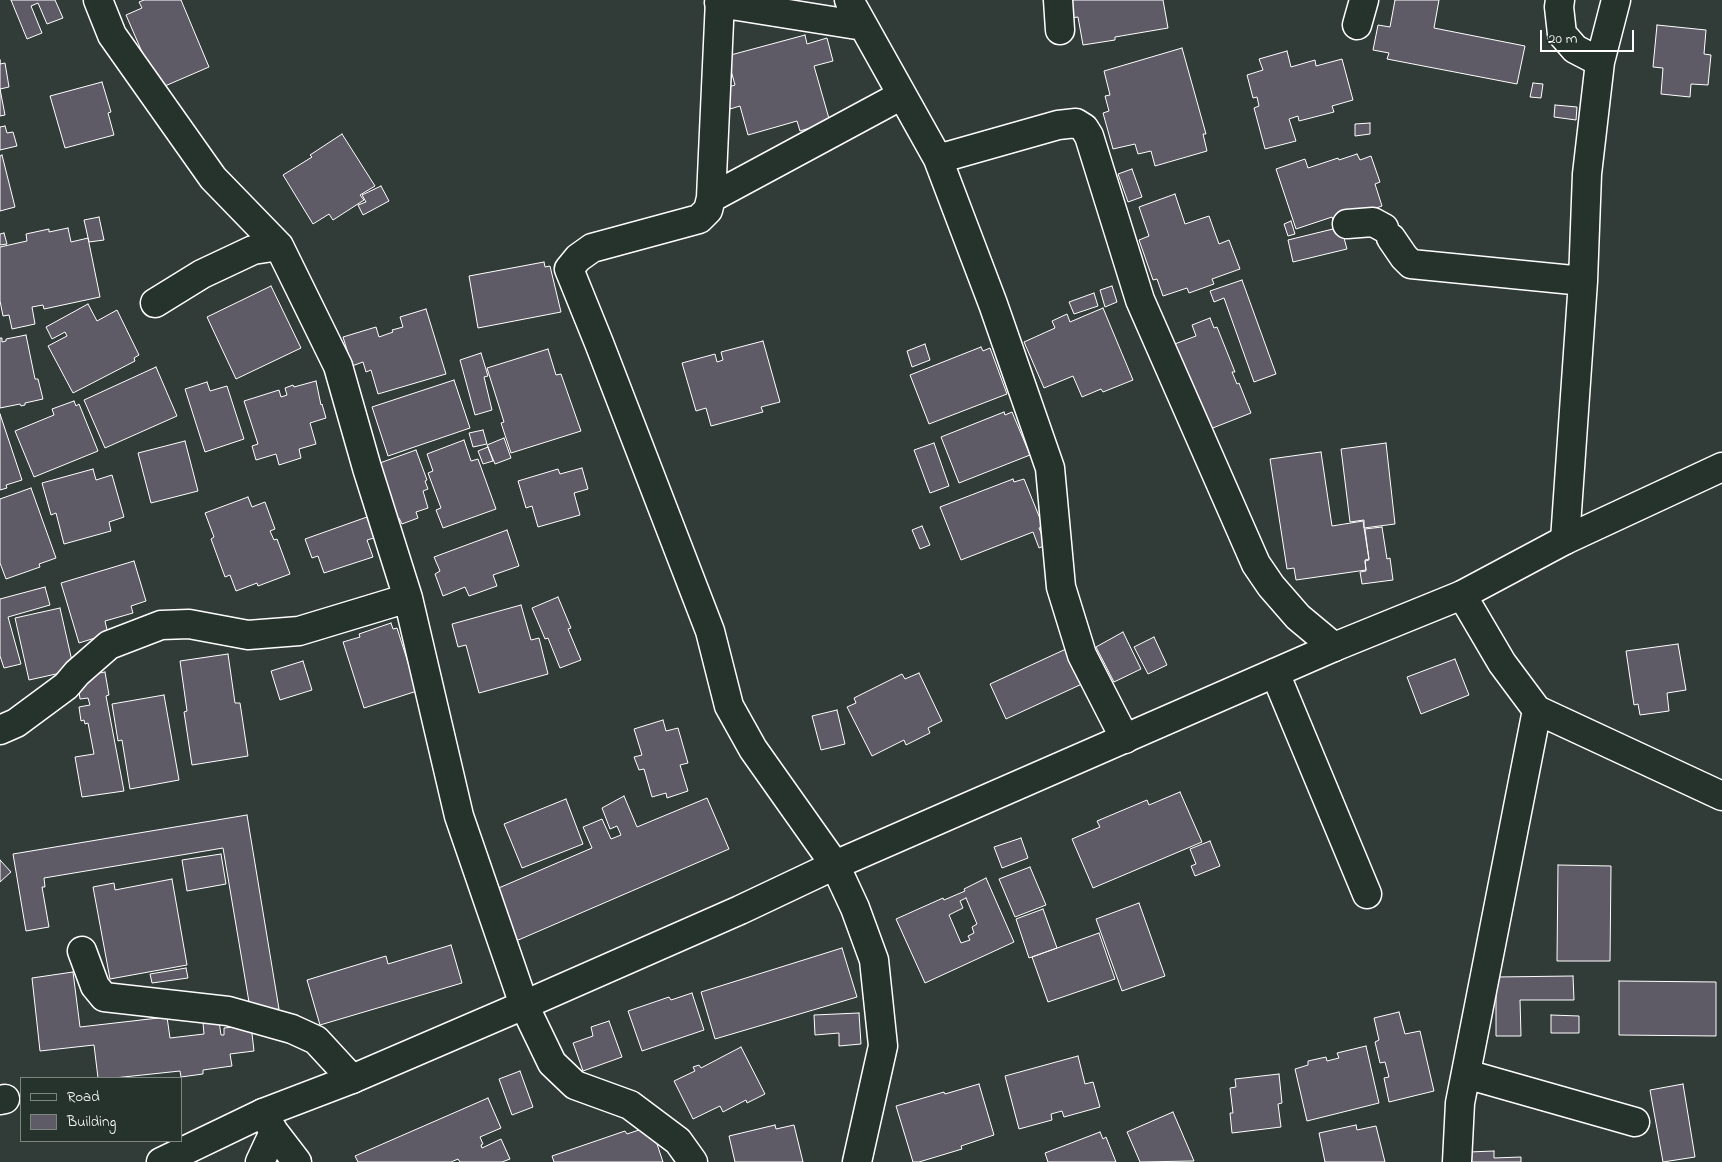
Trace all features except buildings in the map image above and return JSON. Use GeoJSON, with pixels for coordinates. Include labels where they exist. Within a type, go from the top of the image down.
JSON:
{"type":"FeatureCollection","features":[{"type":"Feature","properties":{"kind":"street"},"geometry":{"type":"LineString","coordinates":[[98,0],[112,34],[213,178],[279,246],[338,366],[408,598],[459,816],[524,1005],[552,1063],[575,1085],[630,1105],[678,1140],[692,1162]]}},
{"type":"Feature","properties":{"kind":"street"},"geometry":{"type":"LineString","coordinates":[[849,0],[938,159],[993,304],[1050,468],[1061,587],[1082,655],[1125,739]]}},
{"type":"Feature","properties":{"kind":"street"},"geometry":{"type":"LineString","coordinates":[[1058,0],[1060,30]]}},
{"type":"Feature","properties":{"kind":"street"},"geometry":{"type":"LineString","coordinates":[[1560,0],[1562,34],[1575,49],[1600,62]]}},
{"type":"Feature","properties":{"kind":"street"},"geometry":{"type":"LineString","coordinates":[[1565,540],[1583,281],[1587,174],[1600,62],[1616,0]]}},
{"type":"Feature","properties":{"kind":"street"},"geometry":{"type":"LineString","coordinates":[[857,1162],[883,1046],[874,960],[855,908],[835,865],[753,748],[729,706],[710,631],[569,269],[578,258],[592,248],[699,219],[708,210],[711,198],[720,2],[863,26]]}},
{"type":"Feature","properties":{"kind":"street"},"geometry":{"type":"LineString","coordinates":[[711,198],[902,96]]}},
{"type":"Feature","properties":{"kind":"street"},"geometry":{"type":"LineString","coordinates":[[938,159],[1058,125],[1076,123],[1084,128],[1089,136],[1140,300],[1256,564],[1271,586],[1298,617],[1334,647]]}},
{"type":"Feature","properties":{"kind":"street"},"geometry":{"type":"LineString","coordinates":[[1347,224],[1373,222],[1387,233],[1411,264],[1583,281]]}},
{"type":"Feature","properties":{"kind":"street"},"geometry":{"type":"LineString","coordinates":[[155,302],[202,274],[254,250],[279,246]]}},
{"type":"Feature","properties":{"kind":"street"},"geometry":{"type":"LineString","coordinates":[[161,1162],[269,1122],[352,1078],[524,1005],[740,910],[835,865],[1334,647],[1462,595],[1565,540],[1722,467]]}},
{"type":"Feature","properties":{"kind":"street"},"geometry":{"type":"LineString","coordinates":[[1462,595],[1502,663],[1537,710],[1722,796]]}},
{"type":"Feature","properties":{"kind":"street"},"geometry":{"type":"LineString","coordinates":[[0,730],[16,723],[66,686],[77,673],[109,645],[160,625],[189,624],[248,635],[299,630],[408,598]]}},
{"type":"Feature","properties":{"kind":"street"},"geometry":{"type":"LineString","coordinates":[[1275,673],[1367,894]]}},
{"type":"Feature","properties":{"kind":"street"},"geometry":{"type":"LineString","coordinates":[[1457,1162],[1460,1103],[1537,710]]}},
{"type":"Feature","properties":{"kind":"street"},"geometry":{"type":"LineString","coordinates":[[82,951],[95,986],[104,997],[228,1011],[292,1029],[316,1040],[352,1078]]}},
{"type":"Feature","properties":{"kind":"street"},"geometry":{"type":"LineString","coordinates":[[1466,1074],[1635,1122]]}},
{"type":"Feature","properties":{"kind":"street"},"geometry":{"type":"LineString","coordinates":[[260,1162],[269,1122]]}},
{"type":"Feature","properties":{"kind":"street"},"geometry":{"type":"LineString","coordinates":[[269,1122],[297,1162]]}}]}
